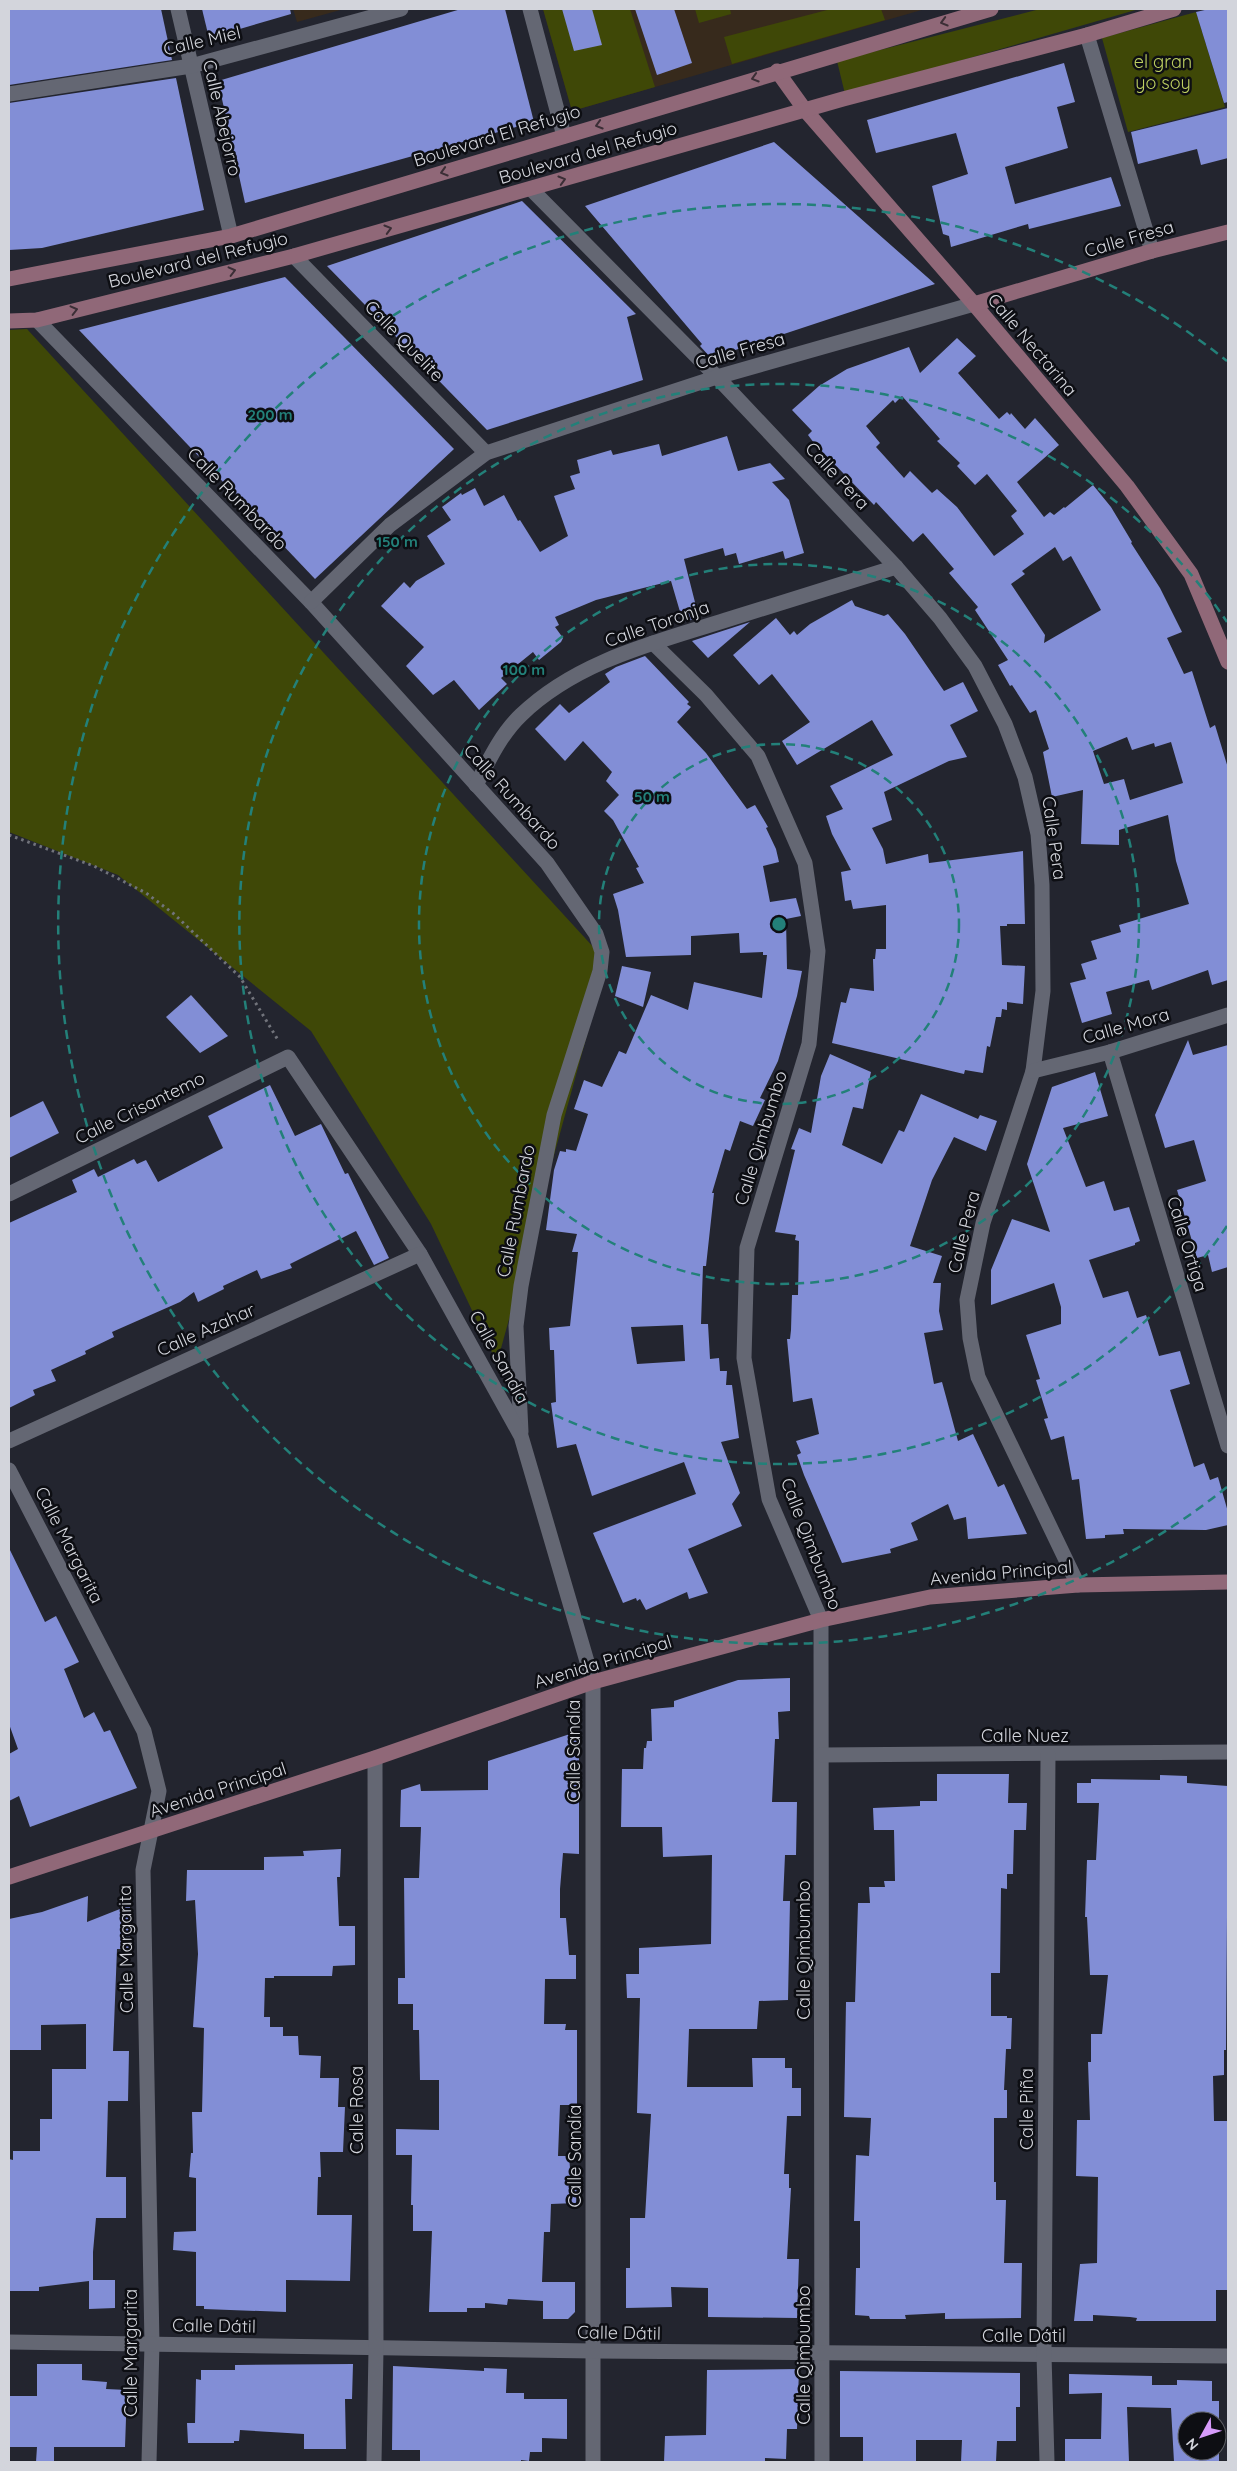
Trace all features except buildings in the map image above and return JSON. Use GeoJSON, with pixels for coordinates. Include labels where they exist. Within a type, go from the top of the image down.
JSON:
{"type":"FeatureCollection","features":[{"type":"Feature","properties":{"kind":"street","name":"Calle Abejorro"},"geometry":{"type":"LineString","coordinates":[[178,9],[231,236]]}},
{"type":"Feature","properties":{"kind":"street","name":"Calle Miel"},"geometry":{"type":"LineString","coordinates":[[9,94],[191,66],[401,9]]}},
{"type":"Feature","properties":{"kind":"street"},"geometry":{"type":"LineString","coordinates":[[530,9],[564,136]]}},
{"type":"Feature","properties":{"kind":"street","name":"Boulevard El Refugio"},"geometry":{"type":"LineString","coordinates":[[9,278],[231,236],[991,9]]}},
{"type":"Feature","properties":{"kind":"street","name":"Boulevard del Refugio"},"geometry":{"type":"LineString","coordinates":[[9,321],[37,320],[294,256],[805,110],[1174,9]]}},
{"type":"Feature","properties":{"kind":"street"},"geometry":{"type":"LineString","coordinates":[[1087,34],[1152,252]]}},
{"type":"Feature","properties":{"kind":"street","name":"Calle Nectarina"},"geometry":{"type":"LineString","coordinates":[[778,72],[805,110],[974,304],[1127,486],[1191,574],[1228,662]]}},
{"type":"Feature","properties":{"kind":"street","name":"Calle Pera"},"geometry":{"type":"LineString","coordinates":[[531,189],[717,377],[896,567],[940,618],[975,666],[1005,724],[1030,796],[1038,834],[1043,943],[1043,991],[1033,1071],[983,1223],[967,1300],[970,1338],[978,1377],[1078,1585]]}},
{"type":"Feature","properties":{"kind":"street","name":"Calle Fresa"},"geometry":{"type":"LineString","coordinates":[[311,602],[390,525],[486,453],[717,377],[1152,252],[1228,232]]}},
{"type":"Feature","properties":{"kind":"street","name":"Calle Quelite"},"geometry":{"type":"LineString","coordinates":[[294,256],[486,453]]}},
{"type":"Feature","properties":{"kind":"street","name":"Calle Rumbardo"},"geometry":{"type":"LineString","coordinates":[[37,320],[311,602],[547,863],[596,934],[602,952],[600,971],[554,1115],[521,1286],[516,1326],[521,1436]]}},
{"type":"Feature","properties":{"kind":"street","name":"Calle Toronja"},"geometry":{"type":"LineString","coordinates":[[476,785],[504,734],[537,700],[562,682],[588,668],[654,643],[896,567]]}},
{"type":"Feature","properties":{"kind":"street","name":"Calle Qimbumbo"},"geometry":{"type":"LineString","coordinates":[[654,643],[706,695],[758,756],[805,863],[818,951],[808,1044],[747,1248],[744,1358],[770,1499],[821,1620],[822,2462]]}},
{"type":"Feature","properties":{"kind":"street","name":"Calle Mora"},"geometry":{"type":"LineString","coordinates":[[1033,1071],[1110,1052],[1228,1015]]}},
{"type":"Feature","properties":{"kind":"street","name":"Calle Ortiga"},"geometry":{"type":"LineString","coordinates":[[1110,1052],[1228,1446]]}},
{"type":"Feature","properties":{"kind":"street","name":"Calle Sandía"},"geometry":{"type":"LineString","coordinates":[[288,1057],[420,1254],[521,1436],[593,1682],[593,2462]]}},
{"type":"Feature","properties":{"kind":"street","name":"Calle Crisantemo"},"geometry":{"type":"LineString","coordinates":[[9,1194],[288,1057]]}},
{"type":"Feature","properties":{"kind":"street","name":"Calle Azahar"},"geometry":{"type":"LineString","coordinates":[[9,1441],[420,1254]]}},
{"type":"Feature","properties":{"kind":"street","name":"Calle Margarita"},"geometry":{"type":"LineString","coordinates":[[9,1470],[144,1731],[159,1791],[144,1870],[152,2344],[149,2462]]}},
{"type":"Feature","properties":{"kind":"street","name":"Avenida Principal"},"geometry":{"type":"LineString","coordinates":[[9,1877],[375,1758],[593,1682],[821,1620],[930,1597],[1078,1585],[1228,1582]]}},
{"type":"Feature","properties":{"kind":"street","name":"Calle Nuez"},"geometry":{"type":"LineString","coordinates":[[822,1755],[1048,1755],[1228,1752]]}},
{"type":"Feature","properties":{"kind":"street","name":"Calle Piña"},"geometry":{"type":"LineString","coordinates":[[1047,2462],[1044,2354],[1048,1755]]}},
{"type":"Feature","properties":{"kind":"street","name":"Calle Rosa"},"geometry":{"type":"LineString","coordinates":[[374,2462],[376,2349],[375,1758]]}},
{"type":"Feature","properties":{"kind":"street","name":"Calle Dátil"},"geometry":{"type":"LineString","coordinates":[[9,2342],[594,2352],[1228,2356]]}},
{"type":"Feature","properties":{"kind":"path"},"geometry":{"type":"LineString","coordinates":[[9,835],[94,866],[146,893],[174,914],[240,977],[288,1057]]}},
{"type":"Feature","properties":{"kind":"shaded area"},"geometry":{"type":"Polygon","coordinates":[[[293,9],[344,9],[297,22],[293,9]]]}},
{"type":"Feature","properties":{"kind":"shaded area"},"geometry":{"type":"Polygon","coordinates":[[[543,9],[925,9],[572,111],[543,9]]]}},
{"type":"Feature","properties":{"kind":"green space"},"geometry":{"type":"Polygon","coordinates":[[[543,9],[630,9],[655,87],[572,111],[543,9]]]}},
{"type":"Feature","properties":{"kind":"green space"},"geometry":{"type":"Polygon","coordinates":[[[695,9],[730,9],[731,14],[699,23],[695,9]]]}},
{"type":"Feature","properties":{"kind":"green space"},"geometry":{"type":"Polygon","coordinates":[[[831,9],[881,9],[885,20],[732,64],[724,37],[831,9]]]}},
{"type":"Feature","properties":{"kind":"green space"},"geometry":{"type":"Polygon","coordinates":[[[1040,9],[1139,9],[845,94],[837,61],[1040,9]]]}},
{"type":"Feature","properties":{"kind":"green space","name":"el gran yo soy"},"geometry":{"type":"Polygon","coordinates":[[[1196,12],[1225,107],[1128,132],[1102,38],[1196,12]]]}},
{"type":"Feature","properties":{"kind":"green space"},"geometry":{"type":"Polygon","coordinates":[[[27,329],[607,962],[497,1363],[431,1224],[311,1031],[118,875],[9,832],[9,330],[27,329]]]}}]}
